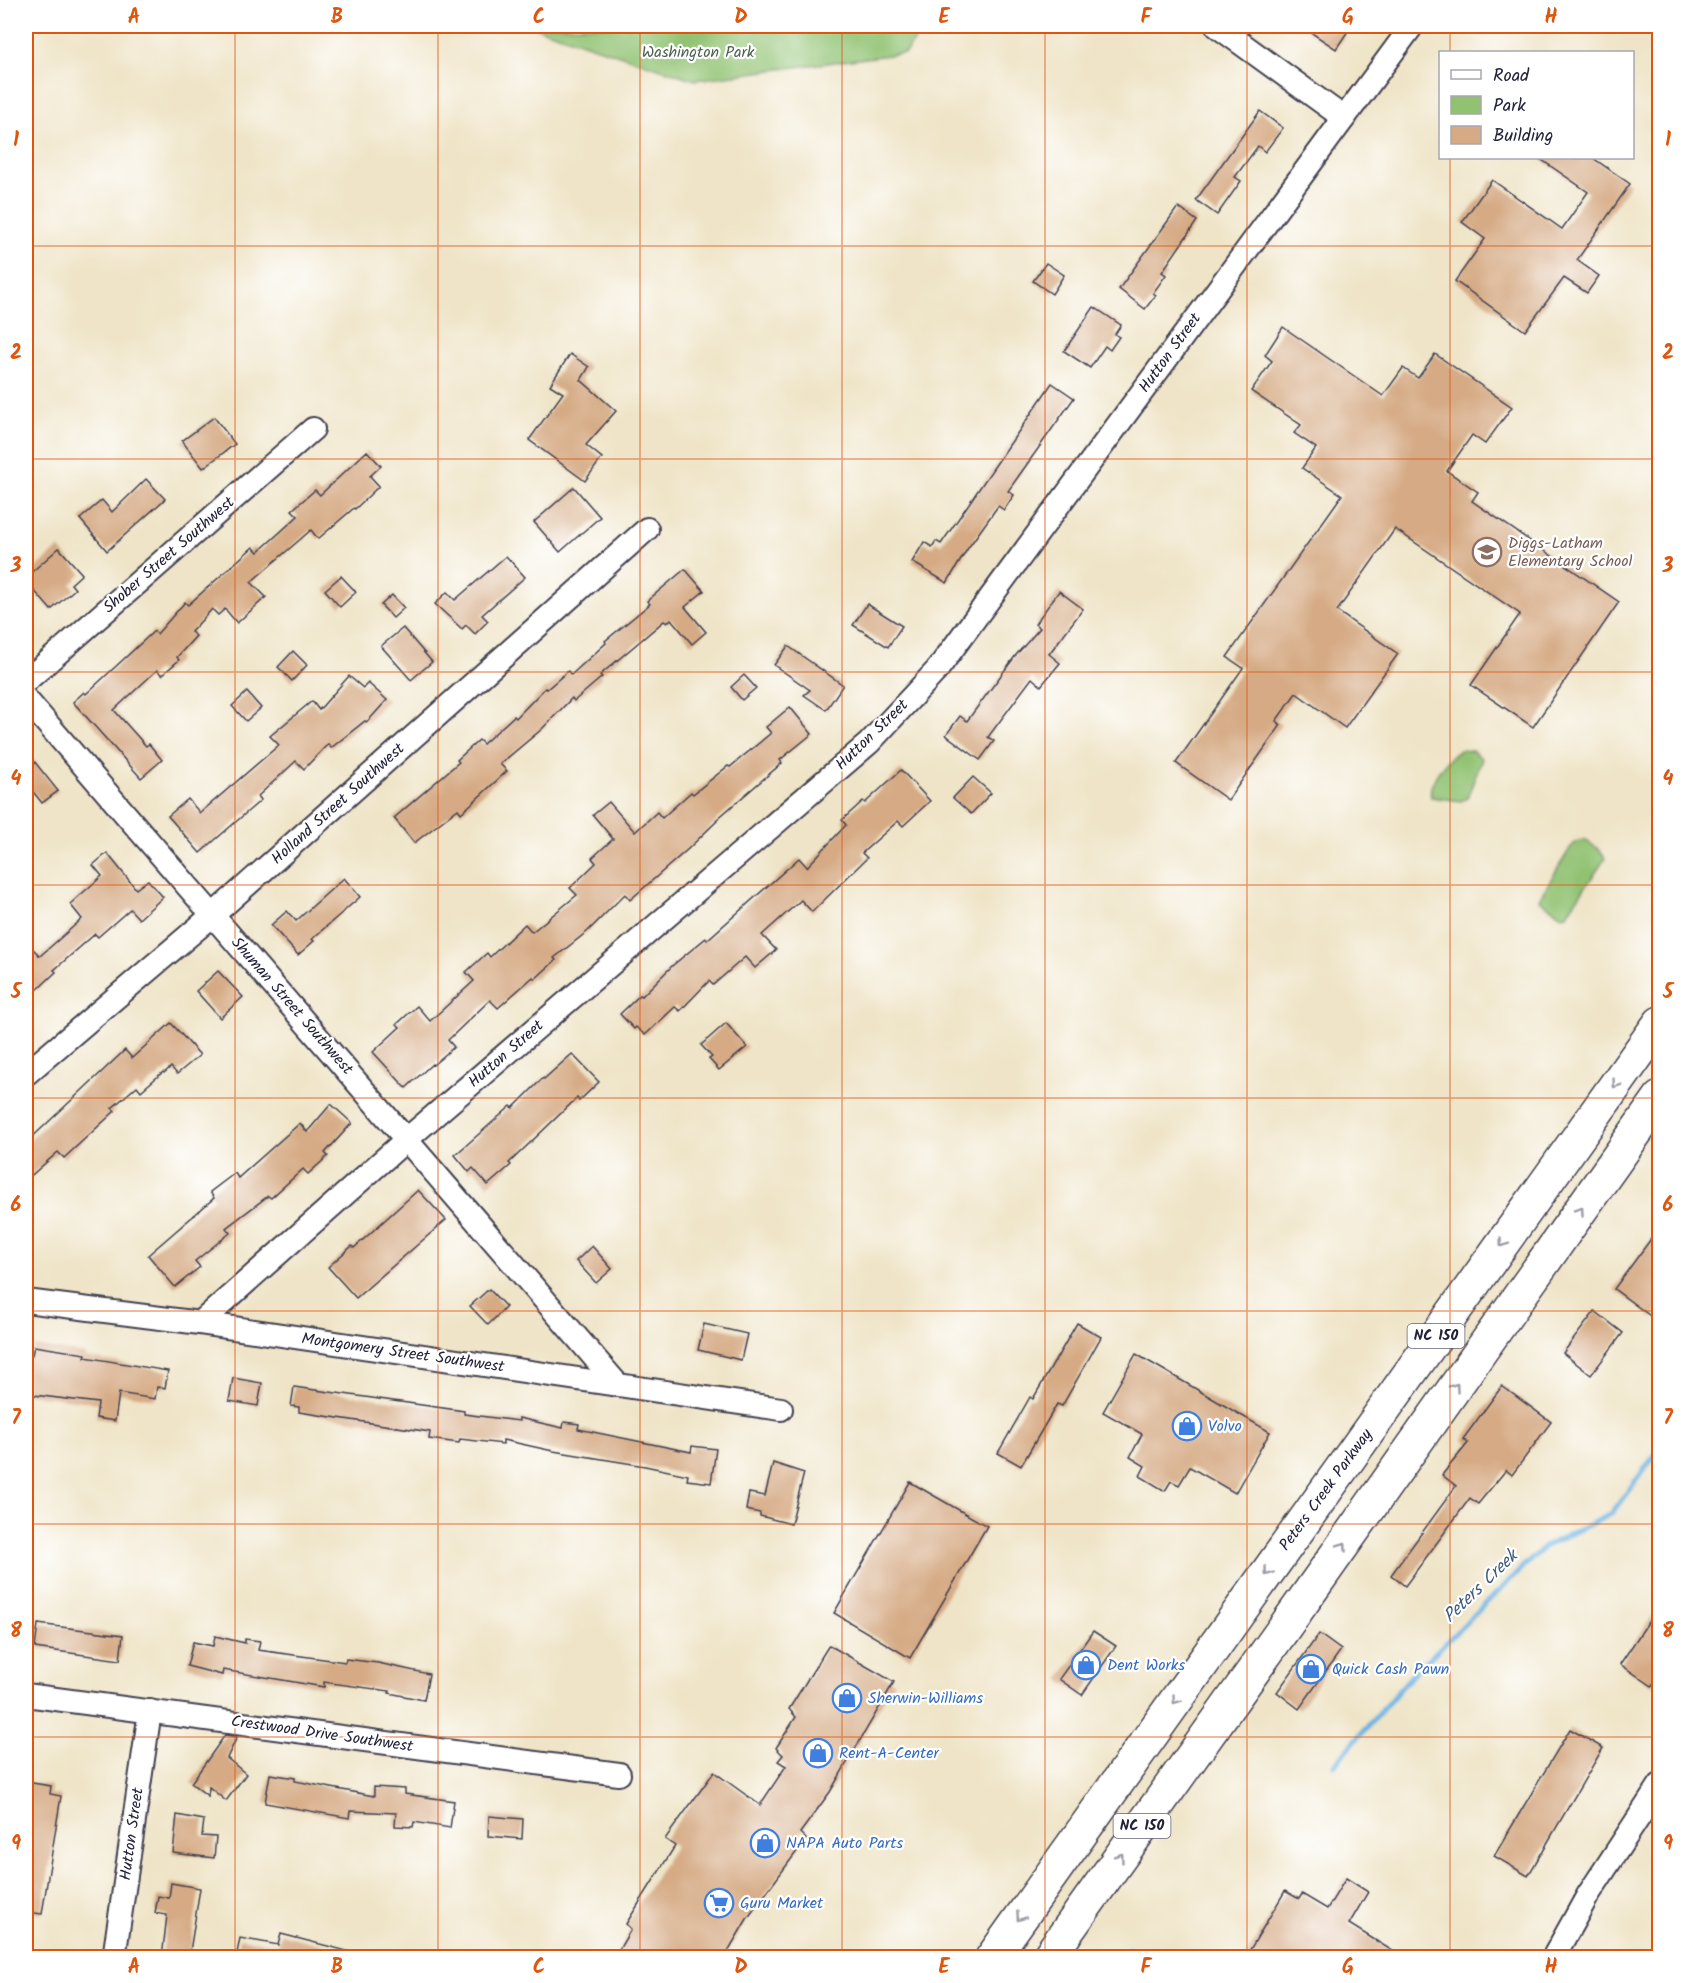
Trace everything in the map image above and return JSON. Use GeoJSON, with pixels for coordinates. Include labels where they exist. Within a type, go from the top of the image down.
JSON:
{"type":"FeatureCollection","features":[{"type":"Feature","properties":{"kind":"main road","name":"Peters Creek Parkway"},"geometry":{"type":"LineString","coordinates":[[992,1958],[1659,1023]]}},
{"type":"Feature","properties":{"kind":"main road","name":"NC 150"},"geometry":{"type":"LineString","coordinates":[[1048,1958],[1659,1098]]}},
{"type":"Feature","properties":{"kind":"main road"},"geometry":{"type":"LineString","coordinates":[[1381,1414],[1418,1440]]}},
{"type":"Feature","properties":{"kind":"main road"},"geometry":{"type":"LineString","coordinates":[[1222,1635],[1260,1662]]}},
{"type":"Feature","properties":{"kind":"main road"},"geometry":{"type":"LineString","coordinates":[[1048,1878],[1086,1904]]}},
{"type":"Feature","properties":{"kind":"street"},"geometry":{"type":"LineString","coordinates":[[1217,26],[1344,118]]}},
{"type":"Feature","properties":{"kind":"street","name":"Hutton Street"},"geometry":{"type":"LineString","coordinates":[[200,1323],[407,1139],[869,743],[937,670],[1412,26]]}},
{"type":"Feature","properties":{"kind":"street","name":"Shober Street Southwest"},"geometry":{"type":"LineString","coordinates":[[26,681],[313,429]]}},
{"type":"Feature","properties":{"kind":"street","name":"Holland Street Southwest"},"geometry":{"type":"LineString","coordinates":[[26,1074],[213,915],[647,529]]}},
{"type":"Feature","properties":{"kind":"street","name":"Shuman Street Southwest"},"geometry":{"type":"LineString","coordinates":[[26,699],[618,1385]]}},
{"type":"Feature","properties":{"kind":"street","name":"Montgomery Street Southwest"},"geometry":{"type":"LineString","coordinates":[[26,1301],[200,1323],[780,1409]]}},
{"type":"Feature","properties":{"kind":"street","name":"Crestwood Drive Southwest"},"geometry":{"type":"LineString","coordinates":[[26,1695],[619,1774]]}},
{"type":"Feature","properties":{"kind":"street","name":"Hutton Street"},"geometry":{"type":"LineString","coordinates":[[114,1958],[150,1711]]}},
{"type":"Feature","properties":{"kind":"street"},"geometry":{"type":"LineString","coordinates":[[1553,1958],[1588,1894],[1659,1785]]}},
{"type":"Feature","properties":{"kind":"green space","name":"Washington Park"},"geometry":{"type":"Polygon","coordinates":[[[531,26],[926,26],[905,53],[695,80],[531,26]]]}},
{"type":"Feature","properties":{"kind":"green space"},"geometry":{"type":"Polygon","coordinates":[[[1460,750],[1473,751],[1482,759],[1467,798],[1461,801],[1431,797],[1432,784],[1439,771],[1460,750]]]}},
{"type":"Feature","properties":{"kind":"green space"},"geometry":{"type":"Polygon","coordinates":[[[1585,840],[1600,850],[1605,859],[1566,915],[1562,915],[1539,900],[1571,847],[1578,841],[1585,840]]]}},
{"type":"Feature","properties":{"kind":"building"},"geometry":{"type":"Polygon","coordinates":[[[1301,26],[1340,26],[1348,31],[1336,49],[1301,26]]]}},
{"type":"Feature","properties":{"kind":"building"},"geometry":{"type":"Polygon","coordinates":[[[1260,111],[1283,128],[1265,152],[1258,146],[1235,177],[1241,181],[1217,215],[1196,200],[1260,111]]]}},
{"type":"Feature","properties":{"kind":"building"},"geometry":{"type":"Polygon","coordinates":[[[1540,159],[1594,159],[1630,184],[1577,260],[1599,276],[1587,293],[1564,278],[1525,331],[1455,281],[1485,239],[1462,222],[1492,180],[1562,229],[1588,192],[1540,159]]]}},
{"type":"Feature","properties":{"kind":"building"},"geometry":{"type":"Polygon","coordinates":[[[1178,207],[1197,221],[1162,272],[1166,275],[1153,293],[1156,295],[1145,309],[1119,289],[1178,207]]]}},
{"type":"Feature","properties":{"kind":"building"},"geometry":{"type":"Polygon","coordinates":[[[1046,263],[1064,275],[1052,294],[1033,281],[1046,263]]]}},
{"type":"Feature","properties":{"kind":"building"},"geometry":{"type":"Polygon","coordinates":[[[1094,307],[1121,325],[1115,334],[1119,337],[1110,350],[1105,346],[1090,368],[1064,351],[1094,307]]]}},
{"type":"Feature","properties":{"kind":"building","name":"Diggs-Latham Elementary School"},"geometry":{"type":"Polygon","coordinates":[[[1283,327],[1383,396],[1403,368],[1418,378],[1435,354],[1512,407],[1485,444],[1472,435],[1447,471],[1478,492],[1472,501],[1619,602],[1533,727],[1471,685],[1520,614],[1395,529],[1337,611],[1398,654],[1345,728],[1296,693],[1276,721],[1281,725],[1228,800],[1176,763],[1243,668],[1227,657],[1342,495],[1302,468],[1316,448],[1294,433],[1301,425],[1251,391],[1272,361],[1265,355],[1283,327]]]}},
{"type":"Feature","properties":{"kind":"building"},"geometry":{"type":"Polygon","coordinates":[[[570,354],[589,367],[581,380],[616,411],[586,445],[602,458],[585,481],[529,440],[563,393],[550,385],[570,354]]]}},
{"type":"Feature","properties":{"kind":"building"},"geometry":{"type":"Polygon","coordinates":[[[1052,383],[1074,398],[1008,491],[1014,495],[1004,510],[998,506],[968,548],[947,583],[912,562],[924,542],[932,547],[936,541],[941,544],[1052,383]]]}},
{"type":"Feature","properties":{"kind":"building"},"geometry":{"type":"Polygon","coordinates":[[[214,417],[235,444],[203,468],[182,441],[214,417]]]}},
{"type":"Feature","properties":{"kind":"building"},"geometry":{"type":"Polygon","coordinates":[[[367,451],[381,466],[370,476],[379,486],[318,539],[311,530],[251,582],[266,597],[237,623],[225,609],[218,615],[212,609],[191,632],[196,636],[177,657],[179,660],[162,675],[157,670],[114,710],[146,746],[149,744],[162,760],[141,778],[73,702],[84,692],[86,694],[154,631],[157,634],[185,602],[188,605],[253,547],[258,552],[298,516],[292,510],[315,490],[320,495],[367,451]]]}},
{"type":"Feature","properties":{"kind":"building"},"geometry":{"type":"Polygon","coordinates":[[[146,479],[165,499],[107,551],[80,519],[102,500],[112,512],[146,479]]]}},
{"type":"Feature","properties":{"kind":"building"},"geometry":{"type":"Polygon","coordinates":[[[574,487],[600,517],[560,552],[534,522],[574,487]]]}},
{"type":"Feature","properties":{"kind":"building"},"geometry":{"type":"Polygon","coordinates":[[[59,548],[82,574],[71,584],[75,589],[51,610],[26,581],[26,577],[59,548]]]}},
{"type":"Feature","properties":{"kind":"building"},"geometry":{"type":"Polygon","coordinates":[[[506,556],[525,577],[482,615],[488,621],[475,634],[466,625],[462,629],[435,604],[447,592],[455,600],[506,556]]]}},
{"type":"Feature","properties":{"kind":"building"},"geometry":{"type":"Polygon","coordinates":[[[685,569],[704,591],[685,607],[706,632],[692,644],[671,619],[667,623],[664,621],[600,675],[602,677],[574,701],[572,698],[542,729],[500,764],[507,771],[468,807],[461,813],[458,809],[414,843],[394,818],[459,762],[457,760],[479,740],[483,744],[514,716],[516,718],[545,688],[547,689],[568,671],[571,675],[606,643],[605,641],[650,604],[647,601],[685,569]]]}},
{"type":"Feature","properties":{"kind":"building"},"geometry":{"type":"Polygon","coordinates":[[[341,576],[356,592],[340,607],[325,590],[341,576]]]}},
{"type":"Feature","properties":{"kind":"building"},"geometry":{"type":"Polygon","coordinates":[[[1059,591],[1083,609],[1049,654],[1060,663],[1041,686],[1032,678],[988,737],[994,741],[980,760],[946,735],[960,716],[967,721],[1016,655],[1040,628],[1035,624],[1059,591]]]}},
{"type":"Feature","properties":{"kind":"building"},"geometry":{"type":"Polygon","coordinates":[[[392,595],[404,608],[393,618],[381,605],[392,595]]]}},
{"type":"Feature","properties":{"kind":"building"},"geometry":{"type":"Polygon","coordinates":[[[867,604],[902,626],[888,647],[853,625],[867,604]]]}},
{"type":"Feature","properties":{"kind":"building"},"geometry":{"type":"Polygon","coordinates":[[[403,628],[432,662],[411,680],[381,646],[403,628]]]}},
{"type":"Feature","properties":{"kind":"building"},"geometry":{"type":"Polygon","coordinates":[[[788,646],[843,685],[826,710],[804,695],[810,690],[774,665],[788,646]]]}},
{"type":"Feature","properties":{"kind":"building"},"geometry":{"type":"Polygon","coordinates":[[[293,651],[307,665],[292,681],[278,667],[293,651]]]}},
{"type":"Feature","properties":{"kind":"building"},"geometry":{"type":"Polygon","coordinates":[[[744,675],[756,688],[742,700],[731,687],[744,675]]]}},
{"type":"Feature","properties":{"kind":"building"},"geometry":{"type":"Polygon","coordinates":[[[349,676],[363,688],[368,683],[387,700],[367,722],[365,721],[331,748],[328,744],[304,769],[296,761],[258,796],[261,800],[200,853],[168,816],[188,799],[200,813],[279,745],[270,736],[312,701],[319,710],[349,676]]]}},
{"type":"Feature","properties":{"kind":"building"},"geometry":{"type":"Polygon","coordinates":[[[247,692],[261,708],[246,721],[232,706],[247,692]]]}},
{"type":"Feature","properties":{"kind":"building"},"geometry":{"type":"Polygon","coordinates":[[[790,707],[812,734],[780,760],[782,763],[716,820],[688,849],[630,900],[625,894],[588,931],[554,958],[556,960],[535,979],[533,977],[498,1008],[490,1000],[448,1040],[454,1047],[406,1088],[373,1052],[400,1027],[397,1024],[417,1006],[430,1021],[474,981],[466,972],[487,953],[490,957],[525,924],[532,932],[577,895],[570,888],[596,863],[592,858],[613,839],[593,815],[609,802],[635,832],[657,812],[662,818],[691,792],[693,794],[728,766],[730,767],[771,733],[766,727],[790,707]]]}},
{"type":"Feature","properties":{"kind":"building"},"geometry":{"type":"Polygon","coordinates":[[[26,751],[58,791],[42,803],[26,783],[26,751]]]}},
{"type":"Feature","properties":{"kind":"building"},"geometry":{"type":"Polygon","coordinates":[[[901,770],[930,801],[903,826],[898,821],[862,853],[867,858],[812,912],[801,900],[762,935],[776,950],[755,968],[745,957],[713,985],[709,981],[680,1011],[675,1007],[645,1035],[636,1027],[634,1029],[620,1014],[673,965],[706,938],[707,940],[799,858],[807,867],[846,825],[842,820],[863,801],[865,803],[901,770]]]}},
{"type":"Feature","properties":{"kind":"building"},"geometry":{"type":"Polygon","coordinates":[[[973,777],[991,793],[971,814],[953,798],[973,777]]]}},
{"type":"Feature","properties":{"kind":"building"},"geometry":{"type":"Polygon","coordinates":[[[107,853],[136,889],[148,880],[163,897],[139,919],[130,909],[98,937],[95,934],[54,970],[56,972],[37,990],[26,978],[26,956],[33,949],[40,956],[82,919],[70,904],[102,876],[93,865],[107,853]]]}},
{"type":"Feature","properties":{"kind":"building"},"geometry":{"type":"Polygon","coordinates":[[[344,878],[360,897],[312,939],[314,941],[298,955],[271,925],[287,911],[296,921],[344,878]]]}},
{"type":"Feature","properties":{"kind":"building"},"geometry":{"type":"Polygon","coordinates":[[[218,971],[243,997],[220,1018],[196,991],[218,971]]]}},
{"type":"Feature","properties":{"kind":"building"},"geometry":{"type":"Polygon","coordinates":[[[171,1023],[200,1055],[177,1074],[171,1067],[141,1091],[137,1086],[112,1108],[115,1111],[64,1158],[58,1152],[26,1180],[26,1143],[125,1050],[132,1058],[171,1023]]]}},
{"type":"Feature","properties":{"kind":"building"},"geometry":{"type":"Polygon","coordinates":[[[726,1023],[747,1047],[719,1070],[709,1059],[712,1057],[701,1045],[726,1023]]]}},
{"type":"Feature","properties":{"kind":"building"},"geometry":{"type":"Polygon","coordinates":[[[572,1054],[599,1082],[579,1101],[577,1098],[488,1185],[473,1168],[469,1172],[455,1155],[511,1106],[513,1108],[543,1078],[572,1054]]]}},
{"type":"Feature","properties":{"kind":"building"},"geometry":{"type":"Polygon","coordinates":[[[331,1104],[352,1123],[325,1153],[328,1156],[308,1174],[303,1169],[271,1198],[268,1196],[226,1228],[230,1233],[195,1261],[200,1267],[175,1287],[148,1255],[214,1198],[210,1192],[235,1173],[238,1178],[300,1123],[307,1132],[331,1104]]]}},
{"type":"Feature","properties":{"kind":"building"},"geometry":{"type":"Polygon","coordinates":[[[418,1190],[446,1220],[356,1298],[328,1267],[352,1246],[354,1248],[418,1190]]]}},
{"type":"Feature","properties":{"kind":"building"},"geometry":{"type":"Polygon","coordinates":[[[1659,1228],[1659,1309],[1653,1318],[1614,1289],[1659,1228]]]}},
{"type":"Feature","properties":{"kind":"building"},"geometry":{"type":"Polygon","coordinates":[[[592,1246],[612,1269],[596,1283],[576,1261],[592,1246]]]}},
{"type":"Feature","properties":{"kind":"building"},"geometry":{"type":"Polygon","coordinates":[[[489,1289],[506,1307],[488,1325],[470,1306],[489,1289]]]}},
{"type":"Feature","properties":{"kind":"building"},"geometry":{"type":"Polygon","coordinates":[[[1595,1311],[1623,1333],[1591,1375],[1563,1353],[1595,1311]]]}},
{"type":"Feature","properties":{"kind":"building"},"geometry":{"type":"Polygon","coordinates":[[[1077,1323],[1101,1337],[1062,1406],[1057,1404],[1021,1466],[998,1453],[1030,1397],[1033,1399],[1077,1323]]]}},
{"type":"Feature","properties":{"kind":"building"},"geometry":{"type":"Polygon","coordinates":[[[704,1324],[747,1334],[741,1360],[698,1350],[704,1324]]]}},
{"type":"Feature","properties":{"kind":"building"},"geometry":{"type":"Polygon","coordinates":[[[34,1346],[168,1371],[165,1388],[157,1387],[155,1399],[119,1393],[115,1421],[96,1418],[98,1403],[26,1394],[26,1354],[32,1355],[34,1346]]]}},
{"type":"Feature","properties":{"kind":"building"},"geometry":{"type":"Polygon","coordinates":[[[1136,1354],[1270,1432],[1235,1493],[1190,1467],[1179,1485],[1171,1481],[1165,1491],[1140,1476],[1145,1466],[1130,1457],[1142,1434],[1103,1412],[1136,1354]]]}},
{"type":"Feature","properties":{"kind":"building"},"geometry":{"type":"Polygon","coordinates":[[[233,1378],[262,1383],[258,1406],[229,1401],[233,1378]]]}},
{"type":"Feature","properties":{"kind":"building"},"geometry":{"type":"Polygon","coordinates":[[[1502,1386],[1551,1422],[1512,1475],[1506,1470],[1478,1504],[1470,1498],[1405,1586],[1391,1575],[1456,1486],[1442,1475],[1468,1443],[1463,1439],[1502,1386]]]}},
{"type":"Feature","properties":{"kind":"building"},"geometry":{"type":"Polygon","coordinates":[[[294,1387],[464,1411],[464,1414],[519,1421],[519,1418],[563,1428],[564,1422],[579,1424],[578,1429],[691,1452],[692,1446],[716,1449],[711,1483],[687,1480],[688,1475],[645,1466],[553,1451],[503,1440],[503,1444],[460,1439],[459,1443],[429,1439],[430,1432],[299,1412],[299,1407],[291,1406],[294,1387]]]}},
{"type":"Feature","properties":{"kind":"building"},"geometry":{"type":"Polygon","coordinates":[[[773,1463],[804,1473],[791,1524],[746,1510],[749,1493],[765,1496],[773,1463]]]}},
{"type":"Feature","properties":{"kind":"building"},"geometry":{"type":"Polygon","coordinates":[[[910,1482],[987,1526],[910,1658],[834,1613],[910,1482]]]}},
{"type":"Feature","properties":{"kind":"building"},"geometry":{"type":"Polygon","coordinates":[[[1659,1606],[1659,1675],[1652,1686],[1620,1664],[1659,1606]]]}},
{"type":"Feature","properties":{"kind":"building"},"geometry":{"type":"Polygon","coordinates":[[[38,1624],[123,1635],[120,1660],[35,1648],[38,1624]]]}},
{"type":"Feature","properties":{"kind":"building"},"geometry":{"type":"Polygon","coordinates":[[[1093,1631],[1116,1646],[1082,1695],[1059,1679],[1093,1631]]]}},
{"type":"Feature","properties":{"kind":"building"},"geometry":{"type":"Polygon","coordinates":[[[1319,1634],[1341,1650],[1299,1709],[1277,1692],[1319,1634]]]}},
{"type":"Feature","properties":{"kind":"building"},"geometry":{"type":"Polygon","coordinates":[[[215,1636],[245,1643],[245,1639],[260,1641],[258,1650],[345,1662],[346,1659],[378,1663],[429,1674],[424,1700],[389,1693],[390,1691],[324,1682],[324,1687],[223,1670],[222,1675],[187,1666],[193,1642],[213,1646],[215,1636]]]}},
{"type":"Feature","properties":{"kind":"building"},"geometry":{"type":"Polygon","coordinates":[[[829,1645],[894,1682],[830,1792],[800,1833],[806,1839],[747,1919],[724,1958],[614,1958],[631,1929],[626,1924],[675,1846],[665,1839],[714,1772],[760,1805],[786,1766],[778,1761],[783,1755],[776,1748],[796,1717],[789,1709],[829,1645]]]}},
{"type":"Feature","properties":{"kind":"building"},"geometry":{"type":"Polygon","coordinates":[[[1570,1729],[1603,1748],[1528,1876],[1494,1856],[1570,1729]]]}},
{"type":"Feature","properties":{"kind":"building"},"geometry":{"type":"Polygon","coordinates":[[[225,1735],[237,1737],[227,1758],[246,1774],[226,1801],[209,1787],[208,1796],[191,1783],[225,1735]]]}},
{"type":"Feature","properties":{"kind":"building"},"geometry":{"type":"Polygon","coordinates":[[[270,1774],[374,1796],[374,1787],[405,1789],[405,1794],[454,1801],[450,1828],[414,1822],[413,1827],[395,1826],[396,1813],[350,1811],[349,1818],[265,1803],[270,1774]]]}},
{"type":"Feature","properties":{"kind":"building"},"geometry":{"type":"Polygon","coordinates":[[[26,1782],[51,1786],[50,1794],[61,1796],[42,1914],[26,1912],[26,1782]]]}},
{"type":"Feature","properties":{"kind":"building"},"geometry":{"type":"Polygon","coordinates":[[[177,1815],[204,1820],[202,1836],[216,1837],[214,1858],[173,1853],[177,1815]]]}},
{"type":"Feature","properties":{"kind":"building"},"geometry":{"type":"Polygon","coordinates":[[[489,1816],[523,1819],[522,1839],[488,1836],[489,1816]]]}},
{"type":"Feature","properties":{"kind":"building"},"geometry":{"type":"Polygon","coordinates":[[[1346,1878],[1368,1892],[1349,1924],[1404,1958],[1245,1958],[1285,1891],[1299,1899],[1302,1894],[1327,1909],[1346,1878]]]}},
{"type":"Feature","properties":{"kind":"building"},"geometry":{"type":"Polygon","coordinates":[[[171,1883],[200,1888],[189,1958],[162,1958],[167,1915],[155,1913],[158,1896],[169,1898],[171,1883]]]}},
{"type":"Feature","properties":{"kind":"building"},"geometry":{"type":"Polygon","coordinates":[[[281,1934],[351,1952],[351,1958],[236,1958],[240,1938],[278,1945],[281,1934]]]}},
{"type":"Feature","properties":{"kind":"waterway","name":"Peters Creek"},"geometry":{"type":"LineString","coordinates":[[1334,1765],[1413,1674],[1544,1547],[1611,1514],[1660,1448]]}},
{"type":"Feature","properties":{"kind":"waterway","name":"Peters Creek"},"geometry":{"type":"LineString","coordinates":[[1124,1958],[1129,1950]]}},
{"type":"Feature","properties":{"kind":"place","name":"Diggs-Latham Elementary School"},"geometry":{"type":"Point","coordinates":[1487,552]}},
{"type":"Feature","properties":{"kind":"place","name":"Volvo"},"geometry":{"type":"Point","coordinates":[1187,1426]}},
{"type":"Feature","properties":{"kind":"place","name":"Dent Works"},"geometry":{"type":"Point","coordinates":[1086,1665]}},
{"type":"Feature","properties":{"kind":"place","name":"Quick Cash Pawn"},"geometry":{"type":"Point","coordinates":[1311,1669]}},
{"type":"Feature","properties":{"kind":"place","name":"Sherwin-Williams"},"geometry":{"type":"Point","coordinates":[847,1698]}},
{"type":"Feature","properties":{"kind":"place","name":"Rent-A-Center"},"geometry":{"type":"Point","coordinates":[818,1753]}},
{"type":"Feature","properties":{"kind":"place","name":"NAPA Auto Parts"},"geometry":{"type":"Point","coordinates":[765,1843]}},
{"type":"Feature","properties":{"kind":"place","name":"Guru Market"},"geometry":{"type":"Point","coordinates":[719,1903]}}]}
